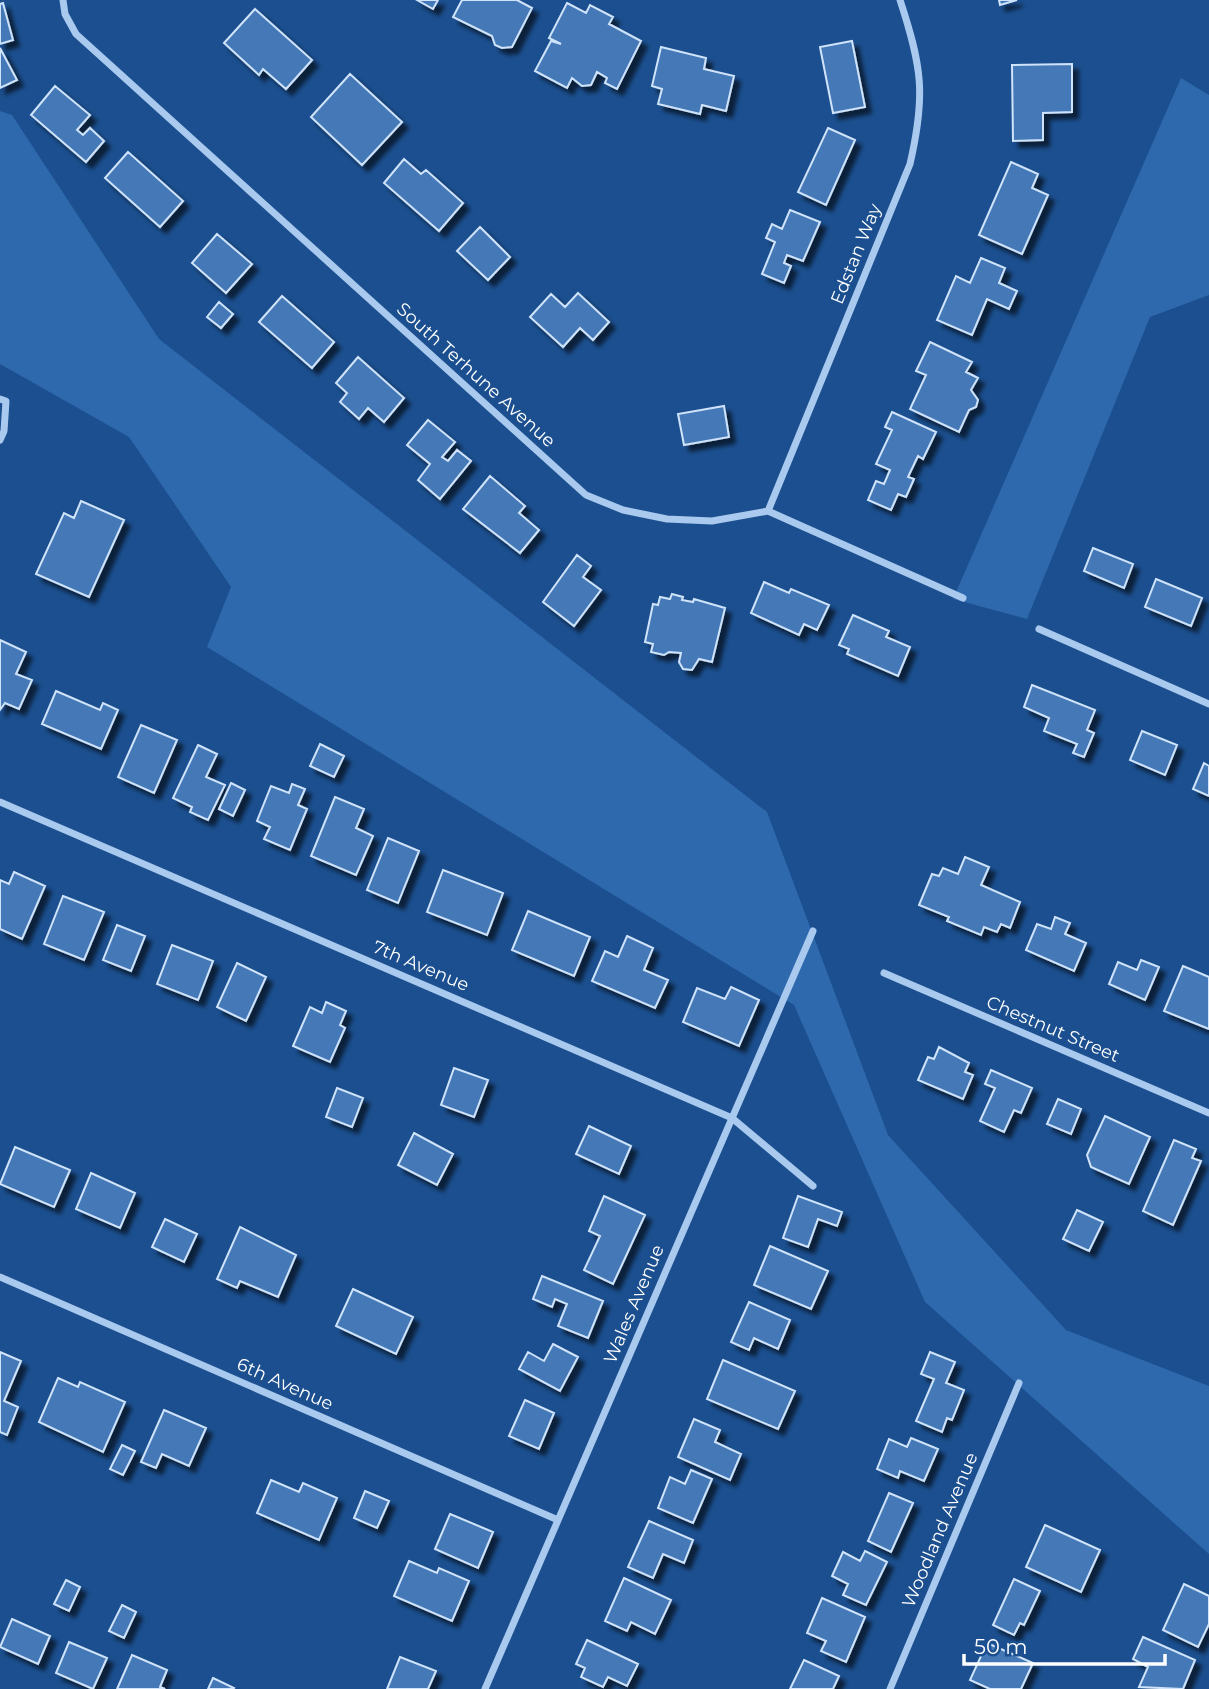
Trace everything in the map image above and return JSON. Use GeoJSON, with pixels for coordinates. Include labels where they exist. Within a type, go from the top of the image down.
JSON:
{"type":"FeatureCollection","features":[{"type":"Feature","properties":{"kind":"street","name":"South Terhune Avenue"},"geometry":{"type":"LineString","coordinates":[[62,0],[75,34],[586,495],[623,510],[667,519],[712,521],[768,511]]}},
{"type":"Feature","properties":{"kind":"street","name":"Edstan Way"},"geometry":{"type":"LineString","coordinates":[[768,511],[910,164],[919,127],[921,89],[918,52],[901,0]]}},
{"type":"Feature","properties":{"kind":"street"},"geometry":{"type":"LineString","coordinates":[[0,440],[3,400]]}},
{"type":"Feature","properties":{"kind":"street"},"geometry":{"type":"LineString","coordinates":[[768,511],[963,598]]}},
{"type":"Feature","properties":{"kind":"street"},"geometry":{"type":"LineString","coordinates":[[1039,629],[1209,704]]}},
{"type":"Feature","properties":{"kind":"street","name":"7th Avenue"},"geometry":{"type":"LineString","coordinates":[[0,802],[732,1118],[813,1186]]}},
{"type":"Feature","properties":{"kind":"street","name":"Wales Avenue"},"geometry":{"type":"LineString","coordinates":[[485,1689],[813,931]]}},
{"type":"Feature","properties":{"kind":"street","name":"Chestnut Street"},"geometry":{"type":"LineString","coordinates":[[884,973],[1209,1113]]}},
{"type":"Feature","properties":{"kind":"street","name":"6th Avenue"},"geometry":{"type":"LineString","coordinates":[[0,1277],[558,1520]]}},
{"type":"Feature","properties":{"kind":"street","name":"Woodland Avenue"},"geometry":{"type":"LineString","coordinates":[[890,1689],[1019,1383]]}},
{"type":"Feature","properties":{"kind":"shaded area"},"geometry":{"type":"Polygon","coordinates":[[[1181,78],[1209,95],[1209,295],[1150,317],[1027,619],[953,599],[1181,78]]]}},
{"type":"Feature","properties":{"kind":"shaded area"},"geometry":{"type":"Polygon","coordinates":[[[0,111],[12,115],[159,339],[767,812],[888,1135],[1066,1330],[1209,1386],[1209,1554],[925,1302],[794,1005],[207,647],[231,587],[129,437],[0,364],[0,111]]]}},
{"type":"Feature","properties":{"kind":"building"},"geometry":{"type":"Polygon","coordinates":[[[417,0],[438,0],[433,9],[417,0]]]}},
{"type":"Feature","properties":{"kind":"building"},"geometry":{"type":"Polygon","coordinates":[[[462,0],[517,0],[532,8],[512,47],[502,48],[495,45],[492,36],[453,17],[462,0]]]}},
{"type":"Feature","properties":{"kind":"building"},"geometry":{"type":"Polygon","coordinates":[[[999,0],[1017,0],[1000,5],[999,0]]]}},
{"type":"Feature","properties":{"kind":"building"},"geometry":{"type":"Polygon","coordinates":[[[3,3],[13,40],[0,44],[0,4],[3,3]]]}},
{"type":"Feature","properties":{"kind":"building"},"geometry":{"type":"Polygon","coordinates":[[[567,3],[586,13],[590,5],[613,17],[609,24],[641,41],[617,89],[605,83],[607,78],[597,72],[591,85],[582,86],[572,78],[567,88],[535,71],[551,41],[561,44],[549,38],[567,3]]]}},
{"type":"Feature","properties":{"kind":"building"},"geometry":{"type":"Polygon","coordinates":[[[255,9],[312,60],[286,89],[263,69],[259,75],[224,43],[255,9]]]}},
{"type":"Feature","properties":{"kind":"building"},"geometry":{"type":"Polygon","coordinates":[[[852,41],[865,107],[833,113],[820,47],[852,41]]]}},
{"type":"Feature","properties":{"kind":"building"},"geometry":{"type":"Polygon","coordinates":[[[661,47],[706,58],[704,69],[734,76],[726,111],[702,105],[700,114],[658,104],[662,89],[652,86],[661,47]]]}},
{"type":"Feature","properties":{"kind":"building"},"geometry":{"type":"Polygon","coordinates":[[[0,48],[17,80],[0,88],[0,48]]]}},
{"type":"Feature","properties":{"kind":"building"},"geometry":{"type":"Polygon","coordinates":[[[1072,64],[1072,112],[1043,113],[1043,140],[1013,141],[1012,65],[1072,64]]]}},
{"type":"Feature","properties":{"kind":"building"},"geometry":{"type":"Polygon","coordinates":[[[350,74],[402,122],[362,165],[311,117],[350,74]]]}},
{"type":"Feature","properties":{"kind":"building"},"geometry":{"type":"Polygon","coordinates":[[[55,86],[90,115],[77,130],[83,135],[90,128],[104,141],[86,162],[31,115],[55,86]]]}},
{"type":"Feature","properties":{"kind":"building"},"geometry":{"type":"Polygon","coordinates":[[[828,128],[855,140],[826,205],[798,192],[828,128]]]}},
{"type":"Feature","properties":{"kind":"building"},"geometry":{"type":"Polygon","coordinates":[[[128,152],[183,201],[160,227],[105,178],[128,152]]]}},
{"type":"Feature","properties":{"kind":"building"},"geometry":{"type":"Polygon","coordinates":[[[404,159],[421,174],[426,170],[463,203],[439,231],[384,183],[404,159]]]}},
{"type":"Feature","properties":{"kind":"building"},"geometry":{"type":"Polygon","coordinates":[[[1011,162],[1038,174],[1032,188],[1048,195],[1022,254],[979,235],[1011,162]]]}},
{"type":"Feature","properties":{"kind":"building"},"geometry":{"type":"Polygon","coordinates":[[[790,210],[820,222],[803,261],[787,255],[784,263],[791,266],[784,283],[762,274],[775,242],[766,238],[772,224],[782,229],[790,210]]]}},
{"type":"Feature","properties":{"kind":"building"},"geometry":{"type":"Polygon","coordinates":[[[480,227],[510,257],[488,280],[457,251],[480,227]]]}},
{"type":"Feature","properties":{"kind":"building"},"geometry":{"type":"Polygon","coordinates":[[[217,234],[252,264],[226,293],[192,263],[217,234]]]}},
{"type":"Feature","properties":{"kind":"building"},"geometry":{"type":"Polygon","coordinates":[[[981,258],[1005,268],[999,283],[1017,291],[1009,309],[987,299],[972,335],[937,320],[956,276],[970,283],[981,258]]]}},
{"type":"Feature","properties":{"kind":"building"},"geometry":{"type":"Polygon","coordinates":[[[578,293],[609,322],[593,340],[580,328],[563,347],[530,317],[551,294],[565,307],[578,293]]]}},
{"type":"Feature","properties":{"kind":"building"},"geometry":{"type":"Polygon","coordinates":[[[282,296],[334,342],[312,368],[259,322],[282,296]]]}},
{"type":"Feature","properties":{"kind":"building"},"geometry":{"type":"Polygon","coordinates":[[[219,302],[233,314],[221,328],[207,317],[219,302]]]}},
{"type":"Feature","properties":{"kind":"building"},"geometry":{"type":"Polygon","coordinates":[[[930,342],[972,362],[966,372],[978,378],[971,390],[978,400],[976,407],[969,410],[959,432],[910,409],[926,375],[916,371],[930,342]]]}},
{"type":"Feature","properties":{"kind":"building"},"geometry":{"type":"Polygon","coordinates":[[[358,357],[404,398],[384,422],[368,408],[359,419],[340,402],[347,393],[336,383],[358,357]]]}},
{"type":"Feature","properties":{"kind":"building"},"geometry":{"type":"Polygon","coordinates":[[[724,406],[729,437],[684,445],[678,414],[724,406]]]}},
{"type":"Feature","properties":{"kind":"building"},"geometry":{"type":"Polygon","coordinates":[[[892,412],[936,432],[923,459],[918,456],[908,477],[914,479],[906,497],[898,494],[891,510],[868,500],[876,481],[884,484],[890,470],[876,464],[892,430],[885,427],[892,412]]]}},
{"type":"Feature","properties":{"kind":"building"},"geometry":{"type":"Polygon","coordinates":[[[428,420],[455,442],[442,457],[448,461],[457,450],[471,461],[440,499],[418,480],[430,464],[407,445],[428,420]]]}},
{"type":"Feature","properties":{"kind":"building"},"geometry":{"type":"Polygon","coordinates":[[[490,476],[525,506],[519,513],[539,530],[520,553],[463,509],[490,476]]]}},
{"type":"Feature","properties":{"kind":"building"},"geometry":{"type":"Polygon","coordinates":[[[81,501],[124,520],[89,597],[36,574],[64,513],[74,518],[81,501]]]}},
{"type":"Feature","properties":{"kind":"building"},"geometry":{"type":"Polygon","coordinates":[[[1093,548],[1133,564],[1124,588],[1084,571],[1093,548]]]}},
{"type":"Feature","properties":{"kind":"building"},"geometry":{"type":"Polygon","coordinates":[[[577,555],[591,566],[583,577],[601,590],[574,626],[543,602],[577,555]]]}},
{"type":"Feature","properties":{"kind":"building"},"geometry":{"type":"Polygon","coordinates":[[[1156,579],[1202,598],[1191,626],[1145,607],[1156,579]]]}},
{"type":"Feature","properties":{"kind":"building"},"geometry":{"type":"Polygon","coordinates":[[[764,582],[789,593],[791,589],[829,605],[817,630],[804,624],[799,635],[751,613],[764,582]]]}},
{"type":"Feature","properties":{"kind":"building"},"geometry":{"type":"Polygon","coordinates":[[[672,594],[683,597],[682,600],[693,602],[694,599],[725,608],[712,662],[699,659],[692,670],[683,669],[679,662],[681,653],[669,652],[664,655],[651,652],[653,644],[645,642],[653,604],[658,605],[660,597],[670,599],[672,594]]]}},
{"type":"Feature","properties":{"kind":"building"},"geometry":{"type":"Polygon","coordinates":[[[853,615],[889,631],[886,637],[910,647],[898,676],[847,654],[849,649],[839,645],[853,615]]]}},
{"type":"Feature","properties":{"kind":"building"},"geometry":{"type":"Polygon","coordinates":[[[0,640],[26,652],[16,674],[32,680],[19,709],[5,703],[0,710],[0,640]]]}},
{"type":"Feature","properties":{"kind":"building"},"geometry":{"type":"Polygon","coordinates":[[[1032,685],[1095,710],[1087,730],[1094,733],[1084,757],[1073,753],[1077,744],[1044,731],[1049,718],[1024,707],[1032,685]]]}},
{"type":"Feature","properties":{"kind":"building"},"geometry":{"type":"Polygon","coordinates":[[[56,691],[100,710],[103,703],[118,710],[101,749],[42,724],[56,691]]]}},
{"type":"Feature","properties":{"kind":"building"},"geometry":{"type":"Polygon","coordinates":[[[141,725],[177,740],[154,793],[118,777],[141,725]]]}},
{"type":"Feature","properties":{"kind":"building"},"geometry":{"type":"Polygon","coordinates":[[[1142,731],[1177,745],[1165,775],[1130,760],[1142,731]]]}},
{"type":"Feature","properties":{"kind":"building"},"geometry":{"type":"Polygon","coordinates":[[[320,744],[344,756],[334,777],[310,766],[320,744]]]}},
{"type":"Feature","properties":{"kind":"building"},"geometry":{"type":"Polygon","coordinates":[[[198,745],[217,754],[206,777],[225,785],[208,820],[190,812],[192,807],[173,798],[198,745]]]}},
{"type":"Feature","properties":{"kind":"building"},"geometry":{"type":"Polygon","coordinates":[[[1204,763],[1209,766],[1209,796],[1193,789],[1204,763]]]}},
{"type":"Feature","properties":{"kind":"building"},"geometry":{"type":"Polygon","coordinates":[[[231,783],[245,790],[233,816],[219,809],[231,783]]]}},
{"type":"Feature","properties":{"kind":"building"},"geometry":{"type":"Polygon","coordinates":[[[292,784],[305,789],[298,805],[307,809],[290,850],[264,839],[270,827],[257,821],[271,786],[289,793],[292,784]]]}},
{"type":"Feature","properties":{"kind":"building"},"geometry":{"type":"Polygon","coordinates":[[[335,797],[364,809],[356,828],[373,836],[356,875],[311,856],[335,797]]]}},
{"type":"Feature","properties":{"kind":"building"},"geometry":{"type":"Polygon","coordinates":[[[388,838],[419,851],[398,903],[367,890],[388,838]]]}},
{"type":"Feature","properties":{"kind":"building"},"geometry":{"type":"Polygon","coordinates":[[[965,857],[989,867],[981,885],[1020,902],[1010,928],[1001,924],[997,932],[984,927],[981,935],[947,921],[949,917],[919,905],[932,874],[939,876],[943,868],[958,874],[965,857]]]}},
{"type":"Feature","properties":{"kind":"building"},"geometry":{"type":"Polygon","coordinates":[[[443,870],[503,893],[487,935],[427,912],[443,870]]]}},
{"type":"Feature","properties":{"kind":"building"},"geometry":{"type":"Polygon","coordinates":[[[14,872],[45,886],[22,939],[0,929],[0,880],[9,884],[14,872]]]}},
{"type":"Feature","properties":{"kind":"building"},"geometry":{"type":"Polygon","coordinates":[[[63,896],[104,912],[84,960],[44,944],[63,896]]]}},
{"type":"Feature","properties":{"kind":"building"},"geometry":{"type":"Polygon","coordinates":[[[528,911],[590,937],[574,976],[512,950],[528,911]]]}},
{"type":"Feature","properties":{"kind":"building"},"geometry":{"type":"Polygon","coordinates":[[[1055,917],[1070,923],[1065,934],[1086,943],[1074,971],[1026,950],[1037,924],[1051,929],[1055,917]]]}},
{"type":"Feature","properties":{"kind":"building"},"geometry":{"type":"Polygon","coordinates":[[[117,925],[145,936],[131,971],[103,960],[117,925]]]}},
{"type":"Feature","properties":{"kind":"building"},"geometry":{"type":"Polygon","coordinates":[[[627,936],[653,948],[644,970],[668,980],[655,1008],[592,981],[605,951],[618,957],[627,936]]]}},
{"type":"Feature","properties":{"kind":"building"},"geometry":{"type":"Polygon","coordinates":[[[172,945],[213,961],[198,1000],[157,984],[172,945]]]}},
{"type":"Feature","properties":{"kind":"building"},"geometry":{"type":"Polygon","coordinates":[[[1141,960],[1159,967],[1145,1000],[1109,984],[1118,962],[1137,970],[1141,960]]]}},
{"type":"Feature","properties":{"kind":"building"},"geometry":{"type":"Polygon","coordinates":[[[237,963],[266,977],[246,1021],[217,1007],[237,963]]]}},
{"type":"Feature","properties":{"kind":"building"},"geometry":{"type":"Polygon","coordinates":[[[1183,966],[1209,977],[1209,1029],[1164,1011],[1183,966]]]}},
{"type":"Feature","properties":{"kind":"building"},"geometry":{"type":"Polygon","coordinates":[[[731,987],[759,1000],[739,1046],[683,1022],[697,988],[725,999],[731,987]]]}},
{"type":"Feature","properties":{"kind":"building"},"geometry":{"type":"Polygon","coordinates":[[[326,1002],[346,1011],[340,1025],[345,1028],[330,1062],[293,1046],[310,1007],[322,1013],[326,1002]]]}},
{"type":"Feature","properties":{"kind":"building"},"geometry":{"type":"Polygon","coordinates":[[[939,1047],[969,1063],[965,1072],[973,1075],[963,1099],[918,1080],[928,1057],[934,1059],[939,1047]]]}},
{"type":"Feature","properties":{"kind":"building"},"geometry":{"type":"Polygon","coordinates":[[[454,1068],[488,1080],[474,1117],[441,1105],[454,1068]]]}},
{"type":"Feature","properties":{"kind":"building"},"geometry":{"type":"Polygon","coordinates":[[[991,1070],[1032,1088],[1021,1113],[1014,1110],[1004,1132],[980,1121],[995,1088],[985,1084],[991,1070]]]}},
{"type":"Feature","properties":{"kind":"building"},"geometry":{"type":"Polygon","coordinates":[[[337,1088],[363,1098],[352,1127],[326,1117],[337,1088]]]}},
{"type":"Feature","properties":{"kind":"building"},"geometry":{"type":"Polygon","coordinates":[[[1058,1099],[1081,1109],[1071,1134],[1047,1124],[1058,1099]]]}},
{"type":"Feature","properties":{"kind":"building"},"geometry":{"type":"Polygon","coordinates":[[[1105,1116],[1150,1137],[1129,1184],[1091,1167],[1087,1155],[1105,1116]]]}},
{"type":"Feature","properties":{"kind":"building"},"geometry":{"type":"Polygon","coordinates":[[[589,1126],[631,1146],[619,1174],[576,1154],[589,1126]]]}},
{"type":"Feature","properties":{"kind":"building"},"geometry":{"type":"Polygon","coordinates":[[[414,1133],[453,1154],[437,1185],[398,1165],[414,1133]]]}},
{"type":"Feature","properties":{"kind":"building"},"geometry":{"type":"Polygon","coordinates":[[[1174,1140],[1196,1149],[1192,1158],[1201,1161],[1173,1225],[1143,1211],[1174,1140]]]}},
{"type":"Feature","properties":{"kind":"building"},"geometry":{"type":"Polygon","coordinates":[[[15,1147],[70,1170],[54,1207],[0,1184],[15,1147]]]}},
{"type":"Feature","properties":{"kind":"building"},"geometry":{"type":"Polygon","coordinates":[[[91,1173],[135,1193],[120,1228],[76,1209],[91,1173]]]}},
{"type":"Feature","properties":{"kind":"building"},"geometry":{"type":"Polygon","coordinates":[[[604,1196],[645,1215],[613,1284],[584,1270],[600,1236],[589,1231],[604,1196]]]}},
{"type":"Feature","properties":{"kind":"building"},"geometry":{"type":"Polygon","coordinates":[[[798,1196],[842,1212],[837,1226],[818,1219],[808,1247],[783,1238],[798,1196]]]}},
{"type":"Feature","properties":{"kind":"building"},"geometry":{"type":"Polygon","coordinates":[[[1077,1210],[1103,1222],[1089,1251],[1063,1239],[1077,1210]]]}},
{"type":"Feature","properties":{"kind":"building"},"geometry":{"type":"Polygon","coordinates":[[[165,1219],[197,1234],[184,1262],[152,1247],[165,1219]]]}},
{"type":"Feature","properties":{"kind":"building"},"geometry":{"type":"Polygon","coordinates":[[[240,1227],[296,1255],[278,1297],[240,1281],[237,1288],[217,1279],[240,1227]]]}},
{"type":"Feature","properties":{"kind":"building"},"geometry":{"type":"Polygon","coordinates":[[[770,1246],[828,1271],[811,1309],[754,1285],[770,1246]]]}},
{"type":"Feature","properties":{"kind":"building"},"geometry":{"type":"Polygon","coordinates":[[[542,1276],[603,1301],[588,1338],[558,1326],[567,1304],[555,1299],[552,1307],[533,1299],[542,1276]]]}},
{"type":"Feature","properties":{"kind":"building"},"geometry":{"type":"Polygon","coordinates":[[[353,1289],[413,1317],[396,1354],[336,1326],[353,1289]]]}},
{"type":"Feature","properties":{"kind":"building"},"geometry":{"type":"Polygon","coordinates":[[[749,1302],[790,1320],[778,1349],[754,1338],[749,1350],[731,1342],[749,1302]]]}},
{"type":"Feature","properties":{"kind":"building"},"geometry":{"type":"Polygon","coordinates":[[[553,1344],[578,1357],[560,1391],[519,1369],[528,1352],[544,1361],[553,1344]]]}},
{"type":"Feature","properties":{"kind":"building"},"geometry":{"type":"Polygon","coordinates":[[[0,1352],[21,1361],[4,1401],[18,1407],[7,1435],[0,1432],[0,1352]]]}},
{"type":"Feature","properties":{"kind":"building"},"geometry":{"type":"Polygon","coordinates":[[[930,1352],[955,1362],[946,1383],[964,1390],[952,1420],[947,1418],[942,1432],[916,1421],[934,1379],[921,1374],[930,1352]]]}},
{"type":"Feature","properties":{"kind":"building"},"geometry":{"type":"Polygon","coordinates":[[[723,1360],[795,1391],[778,1429],[707,1399],[723,1360]]]}},
{"type":"Feature","properties":{"kind":"building"},"geometry":{"type":"Polygon","coordinates":[[[58,1378],[78,1387],[80,1382],[125,1402],[103,1452],[39,1422],[58,1378]]]}},
{"type":"Feature","properties":{"kind":"building"},"geometry":{"type":"Polygon","coordinates":[[[525,1400],[554,1413],[539,1449],[509,1436],[525,1400]]]}},
{"type":"Feature","properties":{"kind":"building"},"geometry":{"type":"Polygon","coordinates":[[[164,1410],[206,1428],[189,1466],[162,1454],[156,1468],[141,1462],[164,1410]]]}},
{"type":"Feature","properties":{"kind":"building"},"geometry":{"type":"Polygon","coordinates":[[[694,1419],[720,1430],[715,1442],[741,1454],[730,1480],[678,1457],[694,1419]]]}},
{"type":"Feature","properties":{"kind":"building"},"geometry":{"type":"Polygon","coordinates":[[[911,1438],[938,1449],[924,1481],[900,1471],[898,1478],[877,1469],[889,1439],[907,1447],[911,1438]]]}},
{"type":"Feature","properties":{"kind":"building"},"geometry":{"type":"Polygon","coordinates":[[[122,1445],[135,1451],[123,1475],[110,1469],[122,1445]]]}},
{"type":"Feature","properties":{"kind":"building"},"geometry":{"type":"Polygon","coordinates":[[[691,1470],[712,1479],[693,1523],[658,1508],[670,1477],[685,1484],[691,1470]]]}},
{"type":"Feature","properties":{"kind":"building"},"geometry":{"type":"Polygon","coordinates":[[[271,1480],[299,1492],[303,1483],[337,1498],[319,1540],[257,1513],[271,1480]]]}},
{"type":"Feature","properties":{"kind":"building"},"geometry":{"type":"Polygon","coordinates":[[[365,1491],[389,1501],[377,1528],[354,1518],[365,1491]]]}},
{"type":"Feature","properties":{"kind":"building"},"geometry":{"type":"Polygon","coordinates":[[[889,1493],[913,1503],[891,1552],[868,1541],[889,1493]]]}},
{"type":"Feature","properties":{"kind":"building"},"geometry":{"type":"Polygon","coordinates":[[[450,1514],[493,1532],[478,1568],[435,1549],[450,1514]]]}},
{"type":"Feature","properties":{"kind":"building"},"geometry":{"type":"Polygon","coordinates":[[[649,1521],[693,1540],[684,1563],[663,1554],[653,1578],[628,1567],[649,1521]]]}},
{"type":"Feature","properties":{"kind":"building"},"geometry":{"type":"Polygon","coordinates":[[[1045,1525],[1100,1550],[1081,1592],[1026,1567],[1045,1525]]]}},
{"type":"Feature","properties":{"kind":"building"},"geometry":{"type":"Polygon","coordinates":[[[865,1551],[887,1562],[866,1605],[843,1595],[848,1584],[832,1576],[843,1552],[860,1561],[865,1551]]]}},
{"type":"Feature","properties":{"kind":"building"},"geometry":{"type":"Polygon","coordinates":[[[409,1561],[437,1573],[439,1568],[469,1581],[452,1621],[394,1596],[409,1561]]]}},
{"type":"Feature","properties":{"kind":"building"},"geometry":{"type":"Polygon","coordinates":[[[624,1578],[671,1600],[655,1634],[631,1622],[627,1631],[605,1621],[624,1578]]]}},
{"type":"Feature","properties":{"kind":"building"},"geometry":{"type":"Polygon","coordinates":[[[1014,1579],[1040,1591],[1024,1625],[1020,1623],[1014,1635],[993,1625],[1014,1579]]]}},
{"type":"Feature","properties":{"kind":"building"},"geometry":{"type":"Polygon","coordinates":[[[66,1580],[80,1587],[69,1611],[54,1604],[66,1580]]]}},
{"type":"Feature","properties":{"kind":"building"},"geometry":{"type":"Polygon","coordinates":[[[1184,1584],[1209,1596],[1209,1624],[1198,1647],[1163,1630],[1184,1584]]]}},
{"type":"Feature","properties":{"kind":"building"},"geometry":{"type":"Polygon","coordinates":[[[822,1598],[865,1617],[846,1662],[821,1651],[826,1641],[807,1633],[822,1598]]]}},
{"type":"Feature","properties":{"kind":"building"},"geometry":{"type":"Polygon","coordinates":[[[122,1605],[136,1612],[124,1638],[109,1631],[122,1605]]]}},
{"type":"Feature","properties":{"kind":"building"},"geometry":{"type":"Polygon","coordinates":[[[12,1619],[50,1636],[38,1664],[0,1647],[12,1619]]]}},
{"type":"Feature","properties":{"kind":"building"},"geometry":{"type":"Polygon","coordinates":[[[1143,1637],[1195,1660],[1183,1689],[1139,1687],[1148,1667],[1133,1659],[1143,1637]]]}},
{"type":"Feature","properties":{"kind":"building"},"geometry":{"type":"Polygon","coordinates":[[[587,1640],[638,1664],[627,1686],[608,1677],[603,1687],[581,1677],[585,1668],[576,1664],[587,1640]]]}},
{"type":"Feature","properties":{"kind":"building"},"geometry":{"type":"Polygon","coordinates":[[[69,1642],[107,1658],[93,1689],[56,1673],[69,1642]]]}},
{"type":"Feature","properties":{"kind":"building"},"geometry":{"type":"Polygon","coordinates":[[[987,1643],[1033,1663],[1021,1689],[990,1689],[970,1680],[987,1643]]]}},
{"type":"Feature","properties":{"kind":"building"},"geometry":{"type":"Polygon","coordinates":[[[132,1655],[167,1670],[160,1687],[165,1689],[117,1689],[132,1655]]]}},
{"type":"Feature","properties":{"kind":"building"},"geometry":{"type":"Polygon","coordinates":[[[400,1657],[436,1671],[428,1689],[387,1689],[400,1657]]]}},
{"type":"Feature","properties":{"kind":"building"},"geometry":{"type":"Polygon","coordinates":[[[804,1660],[839,1676],[833,1689],[790,1689],[804,1660]]]}},
{"type":"Feature","properties":{"kind":"building"},"geometry":{"type":"Polygon","coordinates":[[[213,1678],[234,1688],[208,1689],[213,1678]]]}}]}
